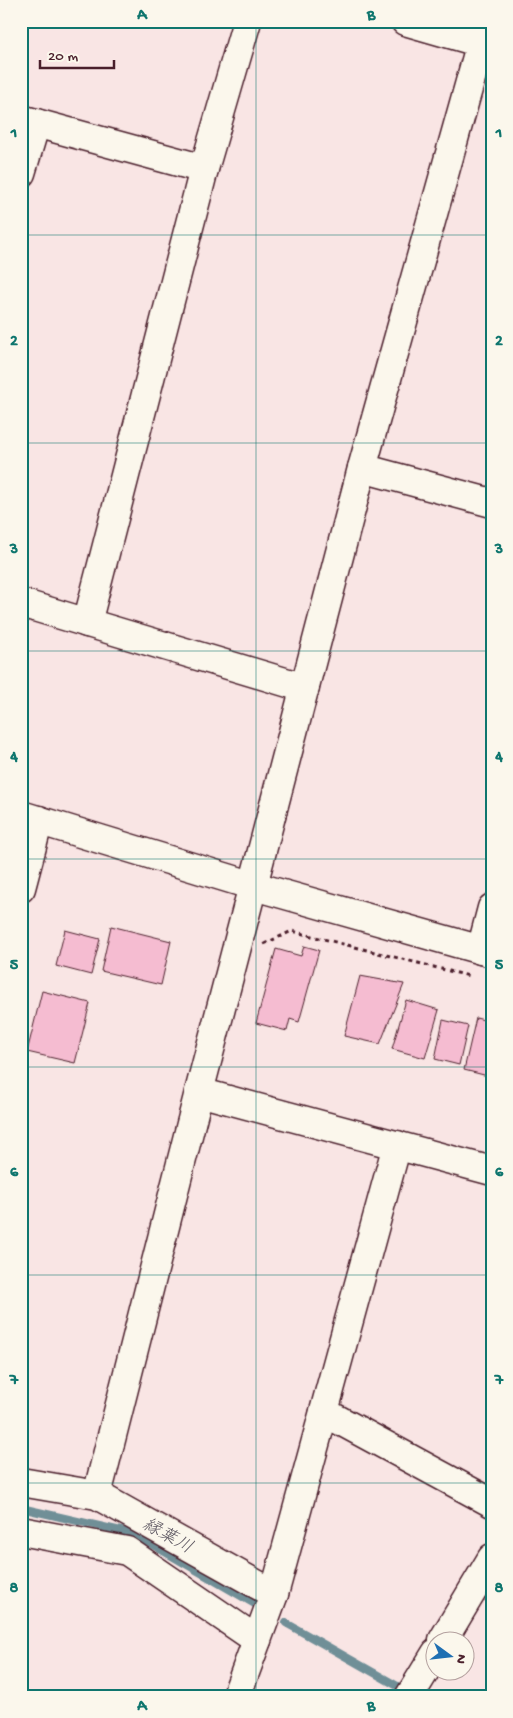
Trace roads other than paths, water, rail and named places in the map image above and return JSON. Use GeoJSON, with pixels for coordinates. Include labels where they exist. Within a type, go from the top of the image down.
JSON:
{"type":"FeatureCollection","features":[{"type":"Feature","properties":{"kind":"street"},"geometry":{"type":"LineString","coordinates":[[87,623],[204,169],[247,21]]}},
{"type":"Feature","properties":{"kind":"street"},"geometry":{"type":"LineString","coordinates":[[97,1495],[199,1092],[362,468],[487,37],[405,21]]}},
{"type":"Feature","properties":{"kind":"street"},"geometry":{"type":"LineString","coordinates":[[21,172],[28,121],[204,169]]}},
{"type":"Feature","properties":{"kind":"street"},"geometry":{"type":"LineString","coordinates":[[362,468],[492,503]]}},
{"type":"Feature","properties":{"kind":"street"},"geometry":{"type":"LineString","coordinates":[[21,603],[305,688]]}},
{"type":"Feature","properties":{"kind":"street"},"geometry":{"type":"LineString","coordinates":[[21,888],[30,818],[254,886],[486,952],[492,908]]}},
{"type":"Feature","properties":{"kind":"street"},"geometry":{"type":"LineString","coordinates":[[199,1092],[492,1170]]}},
{"type":"Feature","properties":{"kind":"street"},"geometry":{"type":"LineString","coordinates":[[236,1697],[274,1594],[397,1145]]}},
{"type":"Feature","properties":{"kind":"street"},"geometry":{"type":"LineString","coordinates":[[324,1412],[492,1503]]}},
{"type":"Feature","properties":{"kind":"street"},"geometry":{"type":"LineString","coordinates":[[21,1482],[97,1495],[274,1594]]}},
{"type":"Feature","properties":{"kind":"street"},"geometry":{"type":"LineString","coordinates":[[21,1531],[127,1551],[257,1640]]}},
{"type":"Feature","properties":{"kind":"street"},"geometry":{"type":"LineString","coordinates":[[449,1630],[492,1558]]}},
{"type":"Feature","properties":{"kind":"street"},"geometry":{"type":"LineString","coordinates":[[409,1697],[426,1669]]}},
{"type":"Feature","properties":{"kind":"waterway","name":"縁葉川"},"geometry":{"type":"LineString","coordinates":[[21,1508],[134,1534],[260,1607]]}},
{"type":"Feature","properties":{"kind":"waterway","name":"縁葉川"},"geometry":{"type":"LineString","coordinates":[[286,1623],[401,1688]]}}]}
